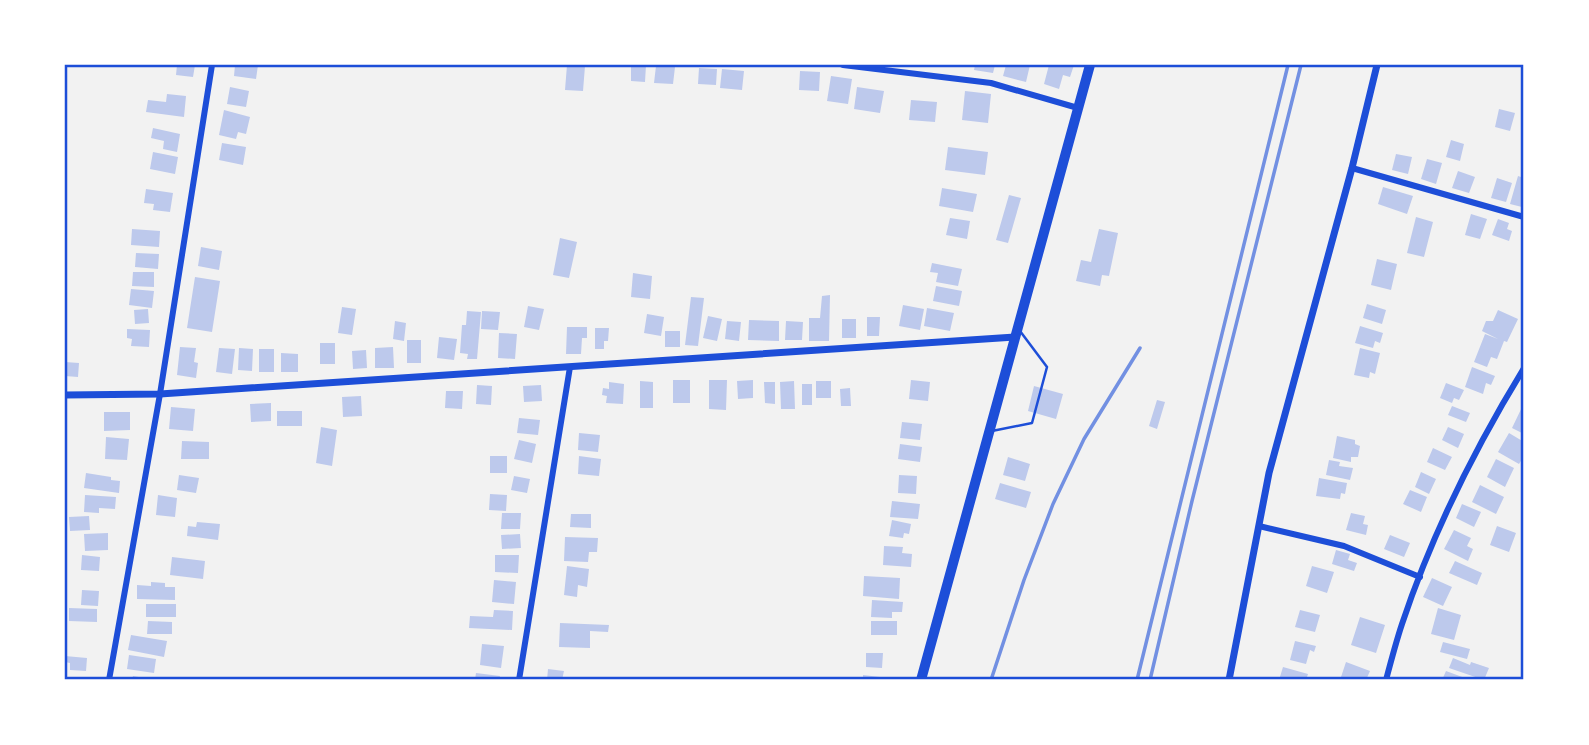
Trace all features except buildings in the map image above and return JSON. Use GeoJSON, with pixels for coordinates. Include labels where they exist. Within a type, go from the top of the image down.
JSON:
{"type":"FeatureCollection","features":[{"type":"Feature","properties":{"kind":"main road"},"geometry":{"type":"LineString","coordinates":[[921,680],[1090,65]]}},
{"type":"Feature","properties":{"kind":"street"},"geometry":{"type":"LineString","coordinates":[[109,680],[160,394],[212,65]]}},
{"type":"Feature","properties":{"kind":"street"},"geometry":{"type":"LineString","coordinates":[[843,65],[991,83],[1078,108]]}},
{"type":"Feature","properties":{"kind":"street"},"geometry":{"type":"LineString","coordinates":[[1228,680],[1269,473],[1352,168],[1377,65]]}},
{"type":"Feature","properties":{"kind":"street"},"geometry":{"type":"LineString","coordinates":[[1352,168],[1524,217]]}},
{"type":"Feature","properties":{"kind":"street"},"geometry":{"type":"LineString","coordinates":[[65,395],[160,394],[570,367],[1016,332]]}},
{"type":"Feature","properties":{"kind":"street"},"geometry":{"type":"LineString","coordinates":[[519,680],[570,367]]}},
{"type":"Feature","properties":{"kind":"street"},"geometry":{"type":"LineString","coordinates":[[1386,680],[1420,576],[1466,470],[1524,368]]}},
{"type":"Feature","properties":{"kind":"street"},"geometry":{"type":"LineString","coordinates":[[1259,526],[1344,546],[1420,576]]}},
{"type":"Feature","properties":{"kind":"lane"},"geometry":{"type":"LineString","coordinates":[[989,432],[1032,423],[1047,367],[1016,332]]}},
{"type":"Feature","properties":{"kind":"railway"},"geometry":{"type":"LineString","coordinates":[[1137,680],[1288,65]]}},
{"type":"Feature","properties":{"kind":"railway"},"geometry":{"type":"LineString","coordinates":[[1150,680],[1301,65]]}},
{"type":"Feature","properties":{"kind":"railway"},"geometry":{"type":"LineString","coordinates":[[991,680],[1024,580],[1053,504],[1084,439],[1140,348]]}}]}
